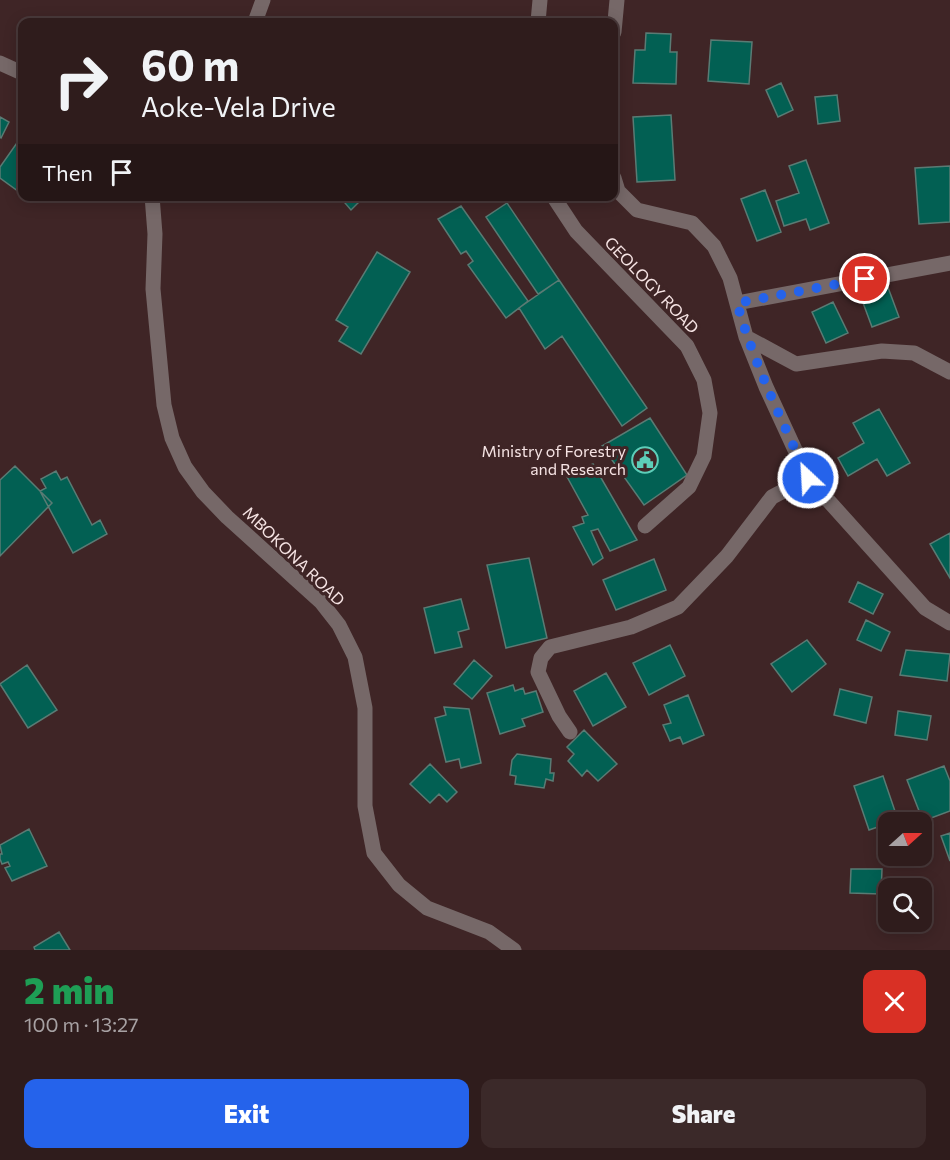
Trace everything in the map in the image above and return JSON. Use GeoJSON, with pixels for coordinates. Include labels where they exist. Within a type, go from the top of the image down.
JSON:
{"type":"FeatureCollection","features":[{"type":"Feature","properties":{"kind":"street"},"geometry":{"type":"LineString","coordinates":[[256,18],[263,0]]}},
{"type":"Feature","properties":{"kind":"street"},"geometry":{"type":"LineString","coordinates":[[538,18],[540,0]]}},
{"type":"Feature","properties":{"kind":"street"},"geometry":{"type":"LineString","coordinates":[[615,18],[617,0]]}},
{"type":"Feature","properties":{"kind":"street"},"geometry":{"type":"LineString","coordinates":[[0,63],[18,71]]}},
{"type":"Feature","properties":{"kind":"street"},"geometry":{"type":"LineString","coordinates":[[618,190],[637,210],[692,223],[714,246],[730,278],[746,337],[766,387],[808,478],[925,608],[950,623]]}},
{"type":"Feature","properties":{"kind":"street","name":"MBOKONA ROAD"},"geometry":{"type":"LineString","coordinates":[[152,201],[155,234],[153,290],[164,405],[172,438],[185,467],[203,492],[227,517],[321,602],[339,625],[355,657],[365,708],[365,806],[374,853],[399,885],[427,908],[489,932],[514,950]]}},
{"type":"Feature","properties":{"kind":"street","name":"GEOLOGY ROAD"},"geometry":{"type":"LineString","coordinates":[[556,201],[576,231],[687,346],[704,381],[710,413],[704,456],[689,487],[645,526]]}},
{"type":"Feature","properties":{"kind":"street"},"geometry":{"type":"LineString","coordinates":[[737,303],[950,263]]}},
{"type":"Feature","properties":{"kind":"street"},"geometry":{"type":"LineString","coordinates":[[746,337],[796,364],[882,351],[914,353],[950,372]]}},
{"type":"Feature","properties":{"kind":"street"},"geometry":{"type":"LineString","coordinates":[[570,732],[559,717],[538,672],[541,658],[550,647],[632,627],[678,607],[727,556],[772,497],[808,478]]}},
{"type":"Feature","properties":{"kind":"building"},"geometry":{"type":"Polygon","coordinates":[[[646,33],[671,34],[670,52],[677,52],[676,84],[633,83],[635,50],[645,50],[646,33]]]}},
{"type":"Feature","properties":{"kind":"building"},"geometry":{"type":"Polygon","coordinates":[[[711,40],[752,42],[749,84],[708,81],[711,40]]]}},
{"type":"Feature","properties":{"kind":"building"},"geometry":{"type":"Polygon","coordinates":[[[781,83],[793,110],[778,117],[766,90],[781,83]]]}},
{"type":"Feature","properties":{"kind":"building"},"geometry":{"type":"Polygon","coordinates":[[[837,95],[840,121],[818,124],[815,97],[837,95]]]}},
{"type":"Feature","properties":{"kind":"building"},"geometry":{"type":"Polygon","coordinates":[[[671,115],[675,180],[637,182],[633,117],[671,115]]]}},
{"type":"Feature","properties":{"kind":"building"},"geometry":{"type":"Polygon","coordinates":[[[0,117],[9,122],[1,138],[0,137],[0,117]]]}},
{"type":"Feature","properties":{"kind":"building"},"geometry":{"type":"Polygon","coordinates":[[[18,141],[18,191],[0,178],[0,167],[18,141]]]}},
{"type":"Feature","properties":{"kind":"building"},"geometry":{"type":"Polygon","coordinates":[[[806,160],[829,223],[810,230],[806,219],[784,226],[776,201],[799,193],[789,166],[806,160]]]}},
{"type":"Feature","properties":{"kind":"building"},"geometry":{"type":"Polygon","coordinates":[[[950,166],[950,222],[919,224],[915,168],[950,166]]]}},
{"type":"Feature","properties":{"kind":"building"},"geometry":{"type":"Polygon","coordinates":[[[765,190],[781,232],[757,241],[741,199],[765,190]]]}},
{"type":"Feature","properties":{"kind":"building"},"geometry":{"type":"Polygon","coordinates":[[[343,201],[360,201],[351,210],[343,201]]]}},
{"type":"Feature","properties":{"kind":"building"},"geometry":{"type":"Polygon","coordinates":[[[507,203],[559,280],[538,294],[486,217],[507,203]]]}},
{"type":"Feature","properties":{"kind":"building"},"geometry":{"type":"Polygon","coordinates":[[[461,206],[528,301],[506,318],[468,265],[473,261],[466,251],[461,254],[438,219],[461,206]]]}},
{"type":"Feature","properties":{"kind":"building"},"geometry":{"type":"Polygon","coordinates":[[[377,252],[410,272],[361,354],[339,341],[348,327],[336,320],[377,252]]]}},
{"type":"Feature","properties":{"kind":"building"},"geometry":{"type":"Polygon","coordinates":[[[559,280],[647,408],[622,426],[562,336],[545,349],[519,308],[559,280]]]}},
{"type":"Feature","properties":{"kind":"building"},"geometry":{"type":"Polygon","coordinates":[[[886,282],[899,317],[872,327],[859,292],[886,282]]]}},
{"type":"Feature","properties":{"kind":"building"},"geometry":{"type":"Polygon","coordinates":[[[833,302],[848,333],[826,343],[812,312],[833,302]]]}},
{"type":"Feature","properties":{"kind":"building"},"geometry":{"type":"Polygon","coordinates":[[[879,409],[910,463],[887,476],[877,459],[848,476],[838,458],[864,443],[853,423],[879,409]]]}},
{"type":"Feature","properties":{"kind":"building","name":"Ministry of Forestry and Research"},"geometry":{"type":"Polygon","coordinates":[[[650,418],[687,475],[644,505],[602,446],[650,418]]]}},
{"type":"Feature","properties":{"kind":"building"},"geometry":{"type":"Polygon","coordinates":[[[593,464],[637,540],[610,551],[598,529],[591,531],[603,558],[593,565],[573,527],[584,523],[582,517],[588,515],[566,475],[593,464]]]}},
{"type":"Feature","properties":{"kind":"building"},"geometry":{"type":"Polygon","coordinates":[[[15,466],[52,503],[0,556],[0,480],[15,466]]]}},
{"type":"Feature","properties":{"kind":"building"},"geometry":{"type":"Polygon","coordinates":[[[56,471],[61,480],[67,477],[92,525],[100,520],[107,534],[73,553],[40,491],[46,488],[41,479],[56,471]]]}},
{"type":"Feature","properties":{"kind":"building"},"geometry":{"type":"Polygon","coordinates":[[[950,533],[950,578],[930,544],[950,533]]]}},
{"type":"Feature","properties":{"kind":"building"},"geometry":{"type":"Polygon","coordinates":[[[529,558],[547,638],[506,648],[487,565],[529,558]]]}},
{"type":"Feature","properties":{"kind":"building"},"geometry":{"type":"Polygon","coordinates":[[[654,559],[666,590],[616,610],[603,580],[654,559]]]}},
{"type":"Feature","properties":{"kind":"building"},"geometry":{"type":"Polygon","coordinates":[[[858,582],[883,594],[873,614],[849,602],[858,582]]]}},
{"type":"Feature","properties":{"kind":"building"},"geometry":{"type":"Polygon","coordinates":[[[461,599],[469,629],[458,632],[462,647],[435,653],[424,608],[461,599]]]}},
{"type":"Feature","properties":{"kind":"building"},"geometry":{"type":"Polygon","coordinates":[[[866,620],[890,632],[881,651],[857,640],[866,620]]]}},
{"type":"Feature","properties":{"kind":"building"},"geometry":{"type":"Polygon","coordinates":[[[807,640],[826,664],[792,692],[771,664],[807,640]]]}},
{"type":"Feature","properties":{"kind":"building"},"geometry":{"type":"Polygon","coordinates":[[[670,645],[685,676],[649,695],[633,663],[670,645]]]}},
{"type":"Feature","properties":{"kind":"building"},"geometry":{"type":"Polygon","coordinates":[[[906,650],[950,654],[947,681],[900,675],[906,650]]]}},
{"type":"Feature","properties":{"kind":"building"},"geometry":{"type":"Polygon","coordinates":[[[474,660],[492,676],[472,699],[454,684],[474,660]]]}},
{"type":"Feature","properties":{"kind":"building"},"geometry":{"type":"Polygon","coordinates":[[[27,665],[57,710],[28,728],[0,684],[27,665]]]}},
{"type":"Feature","properties":{"kind":"building"},"geometry":{"type":"Polygon","coordinates":[[[606,673],[626,707],[593,726],[574,691],[606,673]]]}},
{"type":"Feature","properties":{"kind":"building"},"geometry":{"type":"Polygon","coordinates":[[[513,685],[515,691],[523,688],[525,694],[536,691],[543,712],[522,719],[525,726],[500,734],[487,693],[513,685]]]}},
{"type":"Feature","properties":{"kind":"building"},"geometry":{"type":"Polygon","coordinates":[[[840,689],[872,697],[866,723],[834,715],[840,689]]]}},
{"type":"Feature","properties":{"kind":"building"},"geometry":{"type":"Polygon","coordinates":[[[688,695],[704,735],[683,744],[680,737],[670,741],[663,725],[671,723],[664,705],[688,695]]]}},
{"type":"Feature","properties":{"kind":"building"},"geometry":{"type":"Polygon","coordinates":[[[444,707],[469,709],[481,763],[461,768],[459,759],[446,762],[435,718],[446,715],[444,707]]]}},
{"type":"Feature","properties":{"kind":"building"},"geometry":{"type":"Polygon","coordinates":[[[898,711],[931,716],[927,740],[895,735],[898,711]]]}},
{"type":"Feature","properties":{"kind":"building"},"geometry":{"type":"Polygon","coordinates":[[[584,730],[617,764],[598,781],[587,770],[582,776],[568,761],[574,754],[567,747],[584,730]]]}},
{"type":"Feature","properties":{"kind":"building"},"geometry":{"type":"Polygon","coordinates":[[[517,754],[551,759],[550,773],[554,773],[553,781],[546,779],[544,788],[515,784],[516,776],[510,775],[512,760],[517,754]]]}},
{"type":"Feature","properties":{"kind":"building"},"geometry":{"type":"Polygon","coordinates":[[[430,764],[457,792],[447,802],[439,794],[430,803],[410,784],[430,764]]]}},
{"type":"Feature","properties":{"kind":"building"},"geometry":{"type":"Polygon","coordinates":[[[944,766],[950,781],[950,811],[932,818],[932,812],[919,812],[907,780],[944,766]]]}},
{"type":"Feature","properties":{"kind":"building"},"geometry":{"type":"Polygon","coordinates":[[[883,776],[895,812],[878,812],[878,827],[869,830],[854,786],[883,776]]]}},
{"type":"Feature","properties":{"kind":"building"},"geometry":{"type":"Polygon","coordinates":[[[29,829],[47,866],[12,881],[5,868],[10,866],[8,862],[2,864],[0,859],[0,854],[2,854],[0,845],[29,829]]]}},
{"type":"Feature","properties":{"kind":"building"},"geometry":{"type":"Polygon","coordinates":[[[950,833],[950,861],[941,836],[950,833]]]}},
{"type":"Feature","properties":{"kind":"building"},"geometry":{"type":"Polygon","coordinates":[[[851,869],[882,869],[882,878],[878,878],[878,894],[850,893],[851,869]]]}},
{"type":"Feature","properties":{"kind":"building"},"geometry":{"type":"Polygon","coordinates":[[[59,932],[70,950],[35,950],[34,947],[59,932]]]}},
{"type":"Feature","properties":{"kind":"place","name":"Ministry of Forestry and Research"},"geometry":{"type":"Point","coordinates":[645,460]}},
{"type":"Feature","properties":{"kind":"route"},"geometry":{"type":"LineString","coordinates":[[808,478],[766,387],[746,337],[737,303],[865,279]]}}]}
